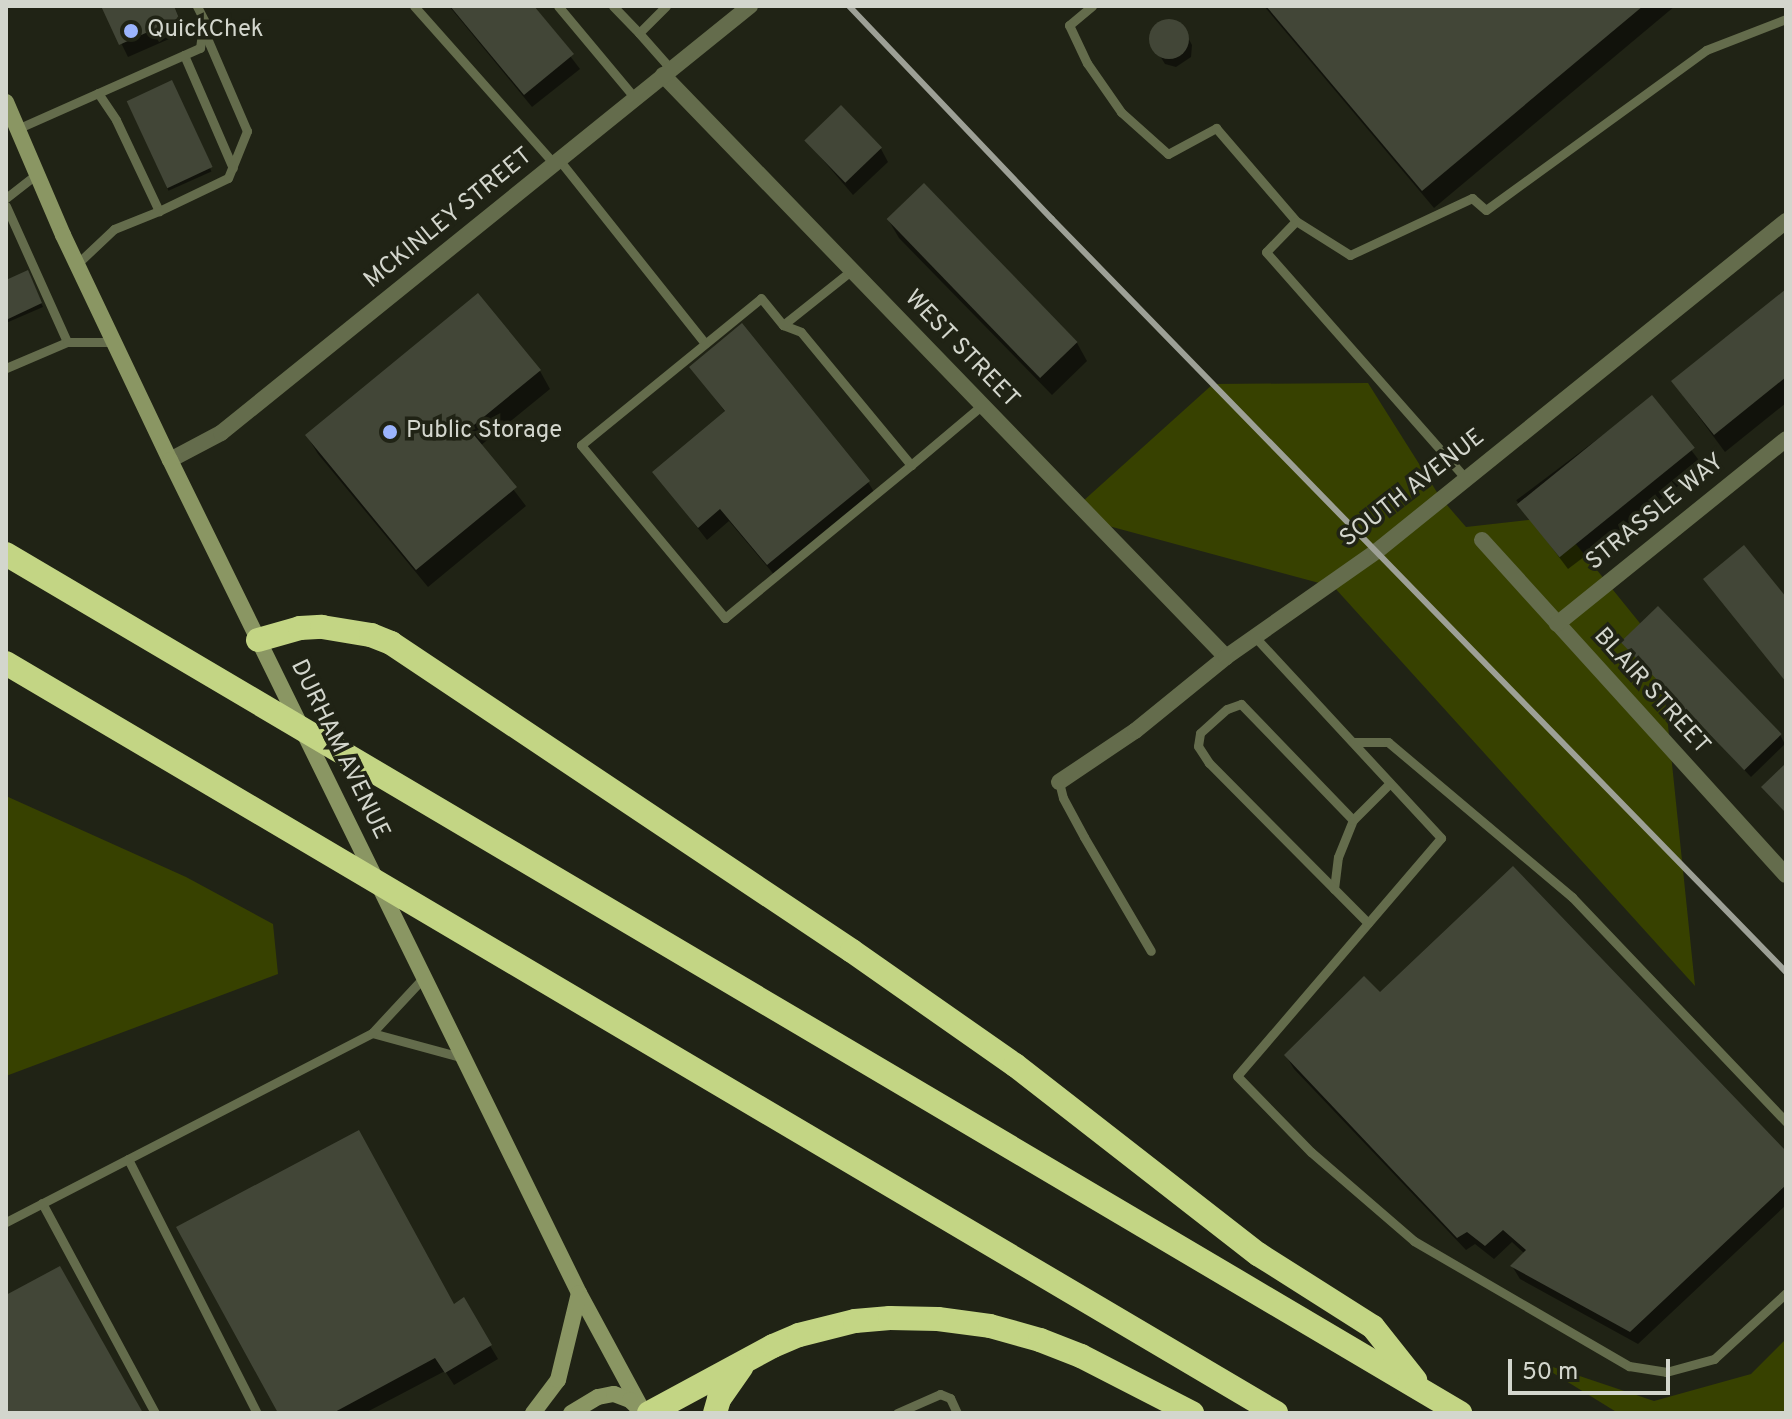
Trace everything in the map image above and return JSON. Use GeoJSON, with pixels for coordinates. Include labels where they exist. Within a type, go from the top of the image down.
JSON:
{"type":"FeatureCollection","features":[{"type":"Feature","properties":{"kind":"highway"},"geometry":{"type":"LineString","coordinates":[[6,554],[1460,1413]]}},
{"type":"Feature","properties":{"kind":"highway"},"geometry":{"type":"LineString","coordinates":[[258,640],[300,628],[322,627],[371,635],[391,643],[852,951],[1015,1065],[1258,1254],[1373,1327],[1425,1393]]}},
{"type":"Feature","properties":{"kind":"highway"},"geometry":{"type":"LineString","coordinates":[[6,663],[1276,1413]]}},
{"type":"Feature","properties":{"kind":"highway"},"geometry":{"type":"LineString","coordinates":[[645,1413],[799,1335],[855,1321],[938,1319],[990,1326],[1040,1340],[1081,1356],[1192,1413]]}},
{"type":"Feature","properties":{"kind":"highway"},"geometry":{"type":"LineString","coordinates":[[715,1413],[733,1376],[751,1358]]}},
{"type":"Feature","properties":{"kind":"main road","name":"DURHAM AVENUE"},"geometry":{"type":"LineString","coordinates":[[6,102],[77,264],[170,460],[579,1293],[645,1413]]}},
{"type":"Feature","properties":{"kind":"main road"},"geometry":{"type":"LineString","coordinates":[[533,1413],[558,1380],[579,1293]]}},
{"type":"Feature","properties":{"kind":"main road"},"geometry":{"type":"LineString","coordinates":[[571,1413],[598,1397],[614,1394],[630,1400],[645,1413]]}},
{"type":"Feature","properties":{"kind":"street","name":"MCKINLEY STREET"},"geometry":{"type":"LineString","coordinates":[[170,460],[221,433],[750,6]]}},
{"type":"Feature","properties":{"kind":"street","name":"WEST STREET"},"geometry":{"type":"LineString","coordinates":[[667,72],[851,271],[1226,657]]}},
{"type":"Feature","properties":{"kind":"street","name":"SOUTH AVENUE"},"geometry":{"type":"LineString","coordinates":[[1059,782],[1135,731],[1226,657],[1377,551],[1786,221]]}},
{"type":"Feature","properties":{"kind":"street","name":"STRASSLE WAY"},"geometry":{"type":"LineString","coordinates":[[1557,624],[1786,439]]}},
{"type":"Feature","properties":{"kind":"street","name":"BLAIR STREET"},"geometry":{"type":"LineString","coordinates":[[1482,540],[1786,875]]}},
{"type":"Feature","properties":{"kind":"lane"},"geometry":{"type":"LineString","coordinates":[[77,264],[114,229],[228,178],[233,168],[247,131],[204,31],[197,6]]}},
{"type":"Feature","properties":{"kind":"lane"},"geometry":{"type":"LineString","coordinates":[[414,6],[558,163],[705,343]]}},
{"type":"Feature","properties":{"kind":"lane"},"geometry":{"type":"LineString","coordinates":[[558,6],[635,98]]}},
{"type":"Feature","properties":{"kind":"lane"},"geometry":{"type":"LineString","coordinates":[[613,6],[639,33],[667,72]]}},
{"type":"Feature","properties":{"kind":"lane"},"geometry":{"type":"LineString","coordinates":[[639,33],[666,6]]}},
{"type":"Feature","properties":{"kind":"lane"},"geometry":{"type":"LineString","coordinates":[[1092,6],[1069,25],[1087,63],[1121,112],[1168,154],[1216,128],[1296,221],[1350,255],[1472,198],[1486,210],[1706,50],[1786,19]]}},
{"type":"Feature","properties":{"kind":"lane"},"geometry":{"type":"LineString","coordinates":[[17,129],[200,48],[204,31]]}},
{"type":"Feature","properties":{"kind":"lane"},"geometry":{"type":"LineString","coordinates":[[184,55],[233,168]]}},
{"type":"Feature","properties":{"kind":"lane"},"geometry":{"type":"LineString","coordinates":[[98,93],[116,120],[159,211]]}},
{"type":"Feature","properties":{"kind":"lane"},"geometry":{"type":"LineString","coordinates":[[6,198],[37,174]]}},
{"type":"Feature","properties":{"kind":"lane"},"geometry":{"type":"LineString","coordinates":[[6,206],[67,342]]}},
{"type":"Feature","properties":{"kind":"lane"},"geometry":{"type":"LineString","coordinates":[[1296,221],[1266,252],[1466,479]]}},
{"type":"Feature","properties":{"kind":"lane"},"geometry":{"type":"LineString","coordinates":[[783,325],[851,271]]}},
{"type":"Feature","properties":{"kind":"lane"},"geometry":{"type":"LineString","coordinates":[[911,465],[801,332],[783,325],[761,298],[581,445],[725,618],[911,465],[981,406]]}},
{"type":"Feature","properties":{"kind":"lane"},"geometry":{"type":"LineString","coordinates":[[6,368],[67,342],[113,342]]}},
{"type":"Feature","properties":{"kind":"lane"},"geometry":{"type":"LineString","coordinates":[[1255,637],[1441,838],[1237,1076],[1311,1152],[1414,1241],[1629,1366],[1666,1372],[1714,1359],[1786,1293]]}},
{"type":"Feature","properties":{"kind":"lane"},"geometry":{"type":"LineString","coordinates":[[1353,820],[1241,704],[1227,709],[1200,733],[1198,746],[1209,763],[1368,923]]}},
{"type":"Feature","properties":{"kind":"lane"},"geometry":{"type":"LineString","coordinates":[[1353,742],[1388,742],[1572,897],[1786,1122]]}},
{"type":"Feature","properties":{"kind":"lane"},"geometry":{"type":"LineString","coordinates":[[1059,782],[1063,798],[1084,837],[1151,951]]}},
{"type":"Feature","properties":{"kind":"lane"},"geometry":{"type":"LineString","coordinates":[[1334,889],[1338,857],[1353,820],[1390,783]]}},
{"type":"Feature","properties":{"kind":"lane"},"geometry":{"type":"LineString","coordinates":[[6,1222],[372,1033],[424,977]]}},
{"type":"Feature","properties":{"kind":"lane"},"geometry":{"type":"LineString","coordinates":[[372,1033],[464,1058]]}},
{"type":"Feature","properties":{"kind":"lane"},"geometry":{"type":"LineString","coordinates":[[128,1159],[257,1413]]}},
{"type":"Feature","properties":{"kind":"lane"},"geometry":{"type":"LineString","coordinates":[[42,1203],[155,1413]]}},
{"type":"Feature","properties":{"kind":"lane"},"geometry":{"type":"LineString","coordinates":[[897,1413],[940,1394],[950,1398],[957,1413]]}},
{"type":"Feature","properties":{"kind":"green space"},"geometry":{"type":"Polygon","coordinates":[[[1368,383],[1440,497],[1466,527],[1554,517],[1660,648],[1695,986],[1334,587],[1105,525],[1082,502],[1213,384],[1368,383]]]}},
{"type":"Feature","properties":{"kind":"green space"},"geometry":{"type":"Polygon","coordinates":[[[6,796],[186,877],[273,924],[278,974],[6,1076],[6,796]]]}},
{"type":"Feature","properties":{"kind":"green space"},"geometry":{"type":"Polygon","coordinates":[[[1786,1339],[1786,1413],[1618,1413],[1532,1360],[1654,1401],[1751,1374],[1786,1339]]]}},
{"type":"Feature","properties":{"kind":"building","name":"QuickChek"},"geometry":{"type":"Polygon","coordinates":[[[101,6],[174,6],[179,18],[119,45],[101,6]]]}},
{"type":"Feature","properties":{"kind":"building"},"geometry":{"type":"Polygon","coordinates":[[[450,6],[534,6],[574,54],[524,95],[450,6]]]}},
{"type":"Feature","properties":{"kind":"building"},"geometry":{"type":"Polygon","coordinates":[[[1266,6],[1643,6],[1422,191],[1266,6]]]}},
{"type":"Feature","properties":{"kind":"building"},"geometry":{"type":"Polygon","coordinates":[[[1169,19],[1183,25],[1189,39],[1183,53],[1169,59],[1155,53],[1149,39],[1155,25],[1169,19]]]}},
{"type":"Feature","properties":{"kind":"building","name":"QuickChek"},"geometry":{"type":"Polygon","coordinates":[[[172,80],[213,167],[167,188],[127,101],[172,80]]]}},
{"type":"Feature","properties":{"kind":"building"},"geometry":{"type":"Polygon","coordinates":[[[841,105],[882,147],[845,183],[804,140],[841,105]]]}},
{"type":"Feature","properties":{"kind":"building"},"geometry":{"type":"Polygon","coordinates":[[[924,183],[1078,342],[1040,378],[887,219],[924,183]]]}},
{"type":"Feature","properties":{"kind":"building"},"geometry":{"type":"Polygon","coordinates":[[[28,270],[42,303],[6,320],[6,280],[28,270]]]}},
{"type":"Feature","properties":{"kind":"building"},"geometry":{"type":"Polygon","coordinates":[[[1786,289],[1786,377],[1714,435],[1671,381],[1786,289]]]}},
{"type":"Feature","properties":{"kind":"building","name":"Public Storage"},"geometry":{"type":"Polygon","coordinates":[[[478,293],[541,370],[469,429],[517,487],[416,570],[305,435],[478,293]]]}},
{"type":"Feature","properties":{"kind":"building"},"geometry":{"type":"Polygon","coordinates":[[[742,323],[870,481],[767,565],[720,509],[698,528],[652,472],[725,411],[689,367],[742,323]]]}},
{"type":"Feature","properties":{"kind":"building"},"geometry":{"type":"Polygon","coordinates":[[[1652,395],[1695,448],[1560,557],[1517,505],[1652,395]]]}},
{"type":"Feature","properties":{"kind":"building"},"geometry":{"type":"Polygon","coordinates":[[[1744,545],[1786,597],[1786,682],[1703,579],[1744,545]]]}},
{"type":"Feature","properties":{"kind":"building"},"geometry":{"type":"Polygon","coordinates":[[[1658,606],[1782,734],[1744,770],[1621,642],[1658,606]]]}},
{"type":"Feature","properties":{"kind":"building"},"geometry":{"type":"Polygon","coordinates":[[[1786,763],[1786,813],[1761,787],[1786,763]]]}},
{"type":"Feature","properties":{"kind":"building"},"geometry":{"type":"Polygon","coordinates":[[[1513,866],[1786,1151],[1786,1185],[1630,1332],[1510,1266],[1526,1250],[1503,1230],[1485,1246],[1467,1232],[1457,1238],[1284,1055],[1364,976],[1380,992],[1513,866]]]}},
{"type":"Feature","properties":{"kind":"building"},"geometry":{"type":"Polygon","coordinates":[[[359,1130],[454,1304],[464,1297],[492,1345],[445,1373],[435,1358],[333,1413],[278,1413],[176,1227],[359,1130]]]}},
{"type":"Feature","properties":{"kind":"building"},"geometry":{"type":"Polygon","coordinates":[[[60,1266],[143,1413],[6,1413],[6,1295],[60,1266]]]}},
{"type":"Feature","properties":{"kind":"railway"},"geometry":{"type":"LineString","coordinates":[[849,6],[1052,219],[1786,972]]}},
{"type":"Feature","properties":{"kind":"place","name":"QuickChek"},"geometry":{"type":"Point","coordinates":[131,31]}},
{"type":"Feature","properties":{"kind":"place","name":"Public Storage"},"geometry":{"type":"Point","coordinates":[390,432]}}]}
